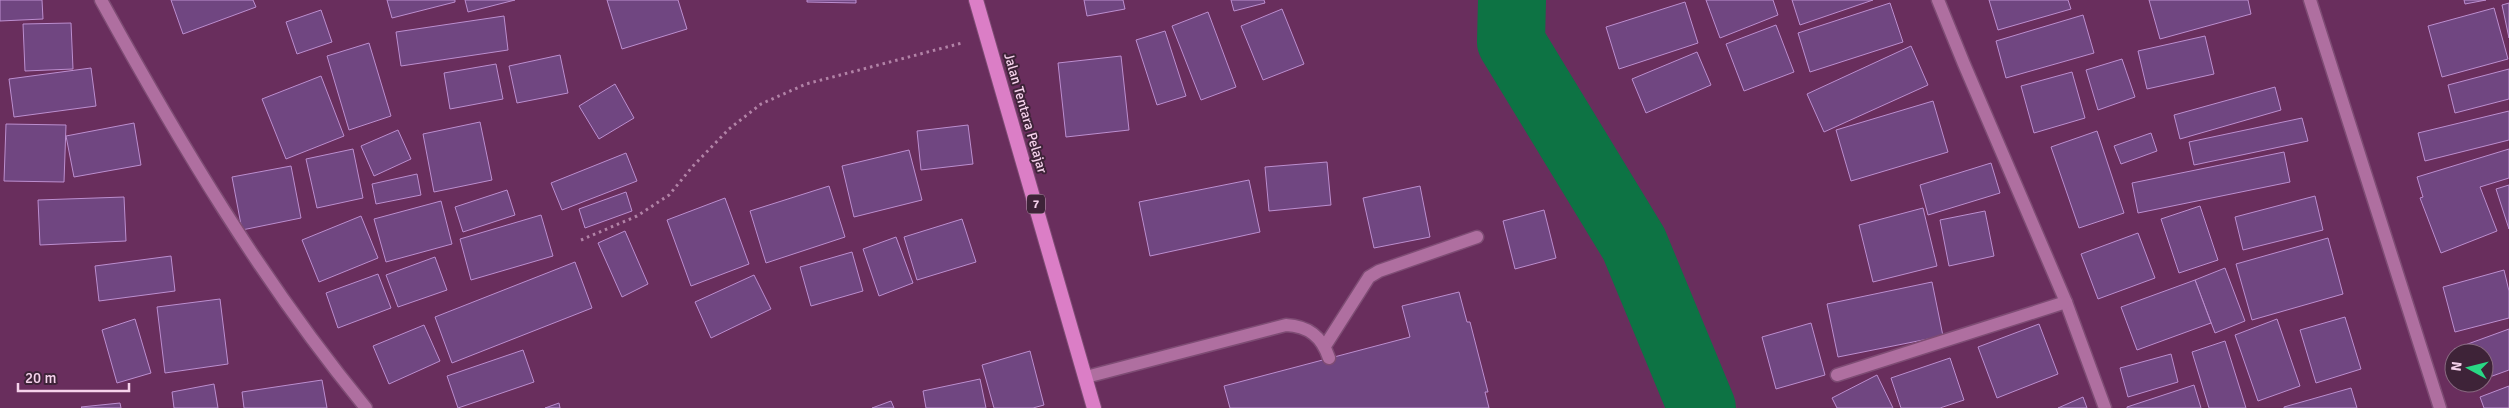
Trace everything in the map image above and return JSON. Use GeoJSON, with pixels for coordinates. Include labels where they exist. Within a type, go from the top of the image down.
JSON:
{"type":"FeatureCollection","features":[{"type":"Feature","properties":{"kind":"highway","name":"Jalan Tentara Pelajar"},"geometry":{"type":"LineString","coordinates":[[976,0],[1094,408]]}},
{"type":"Feature","properties":{"kind":"street"},"geometry":{"type":"LineString","coordinates":[[101,0],[152,94],[238,233],[330,364],[366,408]]}},
{"type":"Feature","properties":{"kind":"street"},"geometry":{"type":"LineString","coordinates":[[1938,0],[2066,302],[2105,408]]}},
{"type":"Feature","properties":{"kind":"street"},"geometry":{"type":"LineString","coordinates":[[2310,0],[2440,408]]}},
{"type":"Feature","properties":{"kind":"street"},"geometry":{"type":"LineString","coordinates":[[1086,377],[1286,325],[1312,331],[1327,352],[1368,277],[1379,271],[1477,237]]}},
{"type":"Feature","properties":{"kind":"street"},"geometry":{"type":"LineString","coordinates":[[1837,375],[2066,302]]}},
{"type":"Feature","properties":{"kind":"path"},"geometry":{"type":"LineString","coordinates":[[581,240],[637,216],[669,195],[693,166],[729,130],[761,104],[806,84],[987,37]]}},
{"type":"Feature","properties":{"kind":"building"},"geometry":{"type":"Polygon","coordinates":[[[0,0],[42,0],[43,19],[0,21],[0,0]]]}},
{"type":"Feature","properties":{"kind":"building"},"geometry":{"type":"Polygon","coordinates":[[[171,0],[253,0],[256,7],[183,34],[171,0]]]}},
{"type":"Feature","properties":{"kind":"building"},"geometry":{"type":"Polygon","coordinates":[[[387,0],[455,0],[455,2],[392,18],[387,0]]]}},
{"type":"Feature","properties":{"kind":"building"},"geometry":{"type":"Polygon","coordinates":[[[465,0],[515,0],[468,12],[465,0]]]}},
{"type":"Feature","properties":{"kind":"building"},"geometry":{"type":"Polygon","coordinates":[[[607,0],[678,0],[687,29],[622,49],[607,0]]]}},
{"type":"Feature","properties":{"kind":"building"},"geometry":{"type":"Polygon","coordinates":[[[807,0],[856,0],[856,3],[807,2],[807,0]]]}},
{"type":"Feature","properties":{"kind":"building"},"geometry":{"type":"Polygon","coordinates":[[[1084,0],[1123,0],[1125,9],[1087,16],[1084,0]]]}},
{"type":"Feature","properties":{"kind":"building"},"geometry":{"type":"Polygon","coordinates":[[[1231,0],[1264,0],[1265,3],[1234,11],[1231,0]]]}},
{"type":"Feature","properties":{"kind":"building"},"geometry":{"type":"Polygon","coordinates":[[[1706,0],[1773,0],[1778,15],[1720,38],[1706,0]]]}},
{"type":"Feature","properties":{"kind":"building"},"geometry":{"type":"Polygon","coordinates":[[[1792,0],[1873,0],[1800,25],[1792,0]]]}},
{"type":"Feature","properties":{"kind":"building"},"geometry":{"type":"Polygon","coordinates":[[[1989,0],[2068,0],[2071,9],[1998,30],[1989,0]]]}},
{"type":"Feature","properties":{"kind":"building"},"geometry":{"type":"Polygon","coordinates":[[[2149,0],[2248,0],[2251,14],[2160,39],[2149,0]]]}},
{"type":"Feature","properties":{"kind":"building"},"geometry":{"type":"Polygon","coordinates":[[[2464,0],[2486,0],[2465,4],[2464,0]]]}},
{"type":"Feature","properties":{"kind":"building"},"geometry":{"type":"Polygon","coordinates":[[[1685,2],[1698,43],[1619,69],[1606,27],[1685,2]]]}},
{"type":"Feature","properties":{"kind":"building"},"geometry":{"type":"Polygon","coordinates":[[[1890,3],[1903,42],[1810,72],[1798,33],[1890,3]]]}},
{"type":"Feature","properties":{"kind":"building"},"geometry":{"type":"Polygon","coordinates":[[[2509,3],[2509,38],[2502,5],[2509,3]]]}},
{"type":"Feature","properties":{"kind":"building"},"geometry":{"type":"Polygon","coordinates":[[[2494,8],[2508,59],[2442,77],[2428,26],[2494,8]]]}},
{"type":"Feature","properties":{"kind":"building"},"geometry":{"type":"Polygon","coordinates":[[[1282,9],[1304,64],[1263,80],[1241,26],[1282,9]]]}},
{"type":"Feature","properties":{"kind":"building"},"geometry":{"type":"Polygon","coordinates":[[[321,10],[332,42],[297,54],[286,22],[321,10]]]}},
{"type":"Feature","properties":{"kind":"building"},"geometry":{"type":"Polygon","coordinates":[[[1208,12],[1236,87],[1201,100],[1172,26],[1208,12]]]}},
{"type":"Feature","properties":{"kind":"building"},"geometry":{"type":"Polygon","coordinates":[[[2083,15],[2094,53],[2006,78],[1996,41],[2083,15]]]}},
{"type":"Feature","properties":{"kind":"building"},"geometry":{"type":"Polygon","coordinates":[[[504,16],[508,50],[401,66],[396,32],[504,16]]]}},
{"type":"Feature","properties":{"kind":"building"},"geometry":{"type":"Polygon","coordinates":[[[71,23],[73,69],[25,71],[23,24],[71,23]]]}},
{"type":"Feature","properties":{"kind":"building"},"geometry":{"type":"Polygon","coordinates":[[[1776,25],[1794,72],[1744,91],[1726,44],[1776,25]]]}},
{"type":"Feature","properties":{"kind":"building"},"geometry":{"type":"Polygon","coordinates":[[[1165,31],[1186,96],[1157,105],[1136,40],[1165,31]]]}},
{"type":"Feature","properties":{"kind":"building"},"geometry":{"type":"Polygon","coordinates":[[[2205,36],[2214,74],[2147,89],[2138,51],[2205,36]]]}},
{"type":"Feature","properties":{"kind":"building"},"geometry":{"type":"Polygon","coordinates":[[[369,43],[391,116],[349,130],[327,56],[369,43]]]}},
{"type":"Feature","properties":{"kind":"building"},"geometry":{"type":"Polygon","coordinates":[[[1911,46],[1928,85],[1824,132],[1807,94],[1911,46]]]}},
{"type":"Feature","properties":{"kind":"building"},"geometry":{"type":"Polygon","coordinates":[[[1697,52],[1711,85],[1646,113],[1632,79],[1697,52]]]}},
{"type":"Feature","properties":{"kind":"building"},"geometry":{"type":"Polygon","coordinates":[[[560,55],[568,93],[517,103],[509,66],[560,55]]]}},
{"type":"Feature","properties":{"kind":"building"},"geometry":{"type":"Polygon","coordinates":[[[1121,56],[1129,130],[1066,137],[1058,63],[1121,56]]]}},
{"type":"Feature","properties":{"kind":"building"},"geometry":{"type":"Polygon","coordinates":[[[2122,59],[2135,97],[2098,110],[2086,70],[2122,59]]]}},
{"type":"Feature","properties":{"kind":"building"},"geometry":{"type":"Polygon","coordinates":[[[496,64],[503,99],[450,109],[444,73],[496,64]]]}},
{"type":"Feature","properties":{"kind":"building"},"geometry":{"type":"Polygon","coordinates":[[[91,68],[96,106],[14,117],[9,79],[91,68]]]}},
{"type":"Feature","properties":{"kind":"building"},"geometry":{"type":"Polygon","coordinates":[[[2509,69],[2509,99],[2455,113],[2448,85],[2509,69]]]}},
{"type":"Feature","properties":{"kind":"building"},"geometry":{"type":"Polygon","coordinates":[[[2072,72],[2085,118],[2034,133],[2021,86],[2072,72]]]}},
{"type":"Feature","properties":{"kind":"building"},"geometry":{"type":"Polygon","coordinates":[[[321,76],[344,136],[286,159],[262,99],[321,76]]]}},
{"type":"Feature","properties":{"kind":"building"},"geometry":{"type":"Polygon","coordinates":[[[615,84],[634,118],[599,139],[579,106],[615,84]]]}},
{"type":"Feature","properties":{"kind":"building"},"geometry":{"type":"Polygon","coordinates":[[[2275,87],[2281,110],[2180,139],[2174,115],[2275,87]]]}},
{"type":"Feature","properties":{"kind":"building"},"geometry":{"type":"Polygon","coordinates":[[[1933,101],[1948,152],[1851,181],[1836,130],[1933,101]]]}},
{"type":"Feature","properties":{"kind":"building"},"geometry":{"type":"Polygon","coordinates":[[[2509,111],[2509,140],[2425,161],[2418,133],[2509,111]]]}},
{"type":"Feature","properties":{"kind":"building"},"geometry":{"type":"Polygon","coordinates":[[[2302,118],[2308,141],[2194,165],[2189,142],[2302,118]]]}},
{"type":"Feature","properties":{"kind":"building"},"geometry":{"type":"Polygon","coordinates":[[[480,122],[492,180],[434,192],[423,134],[480,122]]]}},
{"type":"Feature","properties":{"kind":"building"},"geometry":{"type":"Polygon","coordinates":[[[134,123],[141,165],[74,177],[66,136],[134,123]]]}},
{"type":"Feature","properties":{"kind":"building"},"geometry":{"type":"Polygon","coordinates":[[[6,124],[66,125],[64,182],[4,181],[6,124]]]}},
{"type":"Feature","properties":{"kind":"building"},"geometry":{"type":"Polygon","coordinates":[[[968,125],[973,164],[921,170],[917,131],[968,125]]]}},
{"type":"Feature","properties":{"kind":"building"},"geometry":{"type":"Polygon","coordinates":[[[398,130],[411,159],[374,176],[361,146],[398,130]]]}},
{"type":"Feature","properties":{"kind":"building"},"geometry":{"type":"Polygon","coordinates":[[[2097,131],[2124,213],[2079,228],[2051,147],[2097,131]]]}},
{"type":"Feature","properties":{"kind":"building"},"geometry":{"type":"Polygon","coordinates":[[[2151,133],[2157,151],[2121,164],[2114,146],[2151,133]]]}},
{"type":"Feature","properties":{"kind":"building"},"geometry":{"type":"Polygon","coordinates":[[[353,149],[363,198],[317,208],[306,159],[353,149]]]}},
{"type":"Feature","properties":{"kind":"building"},"geometry":{"type":"Polygon","coordinates":[[[2509,149],[2509,178],[2480,187],[2497,231],[2441,253],[2420,198],[2423,197],[2417,177],[2509,149]]]}},
{"type":"Feature","properties":{"kind":"building"},"geometry":{"type":"Polygon","coordinates":[[[909,150],[922,200],[854,217],[842,166],[909,150]]]}},
{"type":"Feature","properties":{"kind":"building"},"geometry":{"type":"Polygon","coordinates":[[[2284,152],[2290,182],[2138,213],[2132,183],[2284,152]]]}},
{"type":"Feature","properties":{"kind":"building"},"geometry":{"type":"Polygon","coordinates":[[[626,153],[637,181],[562,210],[551,183],[626,153]]]}},
{"type":"Feature","properties":{"kind":"building"},"geometry":{"type":"Polygon","coordinates":[[[1327,162],[1331,205],[1269,211],[1265,167],[1327,162]]]}},
{"type":"Feature","properties":{"kind":"building"},"geometry":{"type":"Polygon","coordinates":[[[1991,163],[2000,193],[1928,215],[1920,185],[1991,163]]]}},
{"type":"Feature","properties":{"kind":"building"},"geometry":{"type":"Polygon","coordinates":[[[291,166],[301,218],[242,230],[232,177],[291,166]]]}},
{"type":"Feature","properties":{"kind":"building"},"geometry":{"type":"Polygon","coordinates":[[[417,174],[421,195],[376,204],[372,184],[417,174]]]}},
{"type":"Feature","properties":{"kind":"building"},"geometry":{"type":"Polygon","coordinates":[[[1249,180],[1260,232],[1150,256],[1139,202],[1249,180]]]}},
{"type":"Feature","properties":{"kind":"building"},"geometry":{"type":"Polygon","coordinates":[[[2509,185],[2509,229],[2496,189],[2509,185]]]}},
{"type":"Feature","properties":{"kind":"building"},"geometry":{"type":"Polygon","coordinates":[[[829,186],[845,237],[766,263],[750,211],[829,186]]]}},
{"type":"Feature","properties":{"kind":"building"},"geometry":{"type":"Polygon","coordinates":[[[1420,186],[1430,237],[1374,248],[1363,198],[1420,186]]]}},
{"type":"Feature","properties":{"kind":"building"},"geometry":{"type":"Polygon","coordinates":[[[507,190],[515,215],[463,232],[455,207],[507,190]]]}},
{"type":"Feature","properties":{"kind":"building"},"geometry":{"type":"Polygon","coordinates":[[[626,192],[632,211],[585,228],[579,209],[626,192]]]}},
{"type":"Feature","properties":{"kind":"building"},"geometry":{"type":"Polygon","coordinates":[[[2315,196],[2323,230],[2243,250],[2235,217],[2315,196]]]}},
{"type":"Feature","properties":{"kind":"building"},"geometry":{"type":"Polygon","coordinates":[[[124,197],[126,241],[40,245],[38,200],[124,197]]]}},
{"type":"Feature","properties":{"kind":"building"},"geometry":{"type":"Polygon","coordinates":[[[725,198],[749,264],[691,286],[667,220],[725,198]]]}},
{"type":"Feature","properties":{"kind":"building"},"geometry":{"type":"Polygon","coordinates":[[[441,201],[452,244],[386,262],[374,219],[441,201]]]}},
{"type":"Feature","properties":{"kind":"building"},"geometry":{"type":"Polygon","coordinates":[[[2200,206],[2218,260],[2179,273],[2161,219],[2200,206]]]}},
{"type":"Feature","properties":{"kind":"building"},"geometry":{"type":"Polygon","coordinates":[[[1923,208],[1937,266],[1873,282],[1859,225],[1923,208]]]}},
{"type":"Feature","properties":{"kind":"building"},"geometry":{"type":"Polygon","coordinates":[[[1544,210],[1556,258],[1515,269],[1503,221],[1544,210]]]}},
{"type":"Feature","properties":{"kind":"building"},"geometry":{"type":"Polygon","coordinates":[[[1985,211],[1994,256],[1949,266],[1940,220],[1985,211]]]}},
{"type":"Feature","properties":{"kind":"building"},"geometry":{"type":"Polygon","coordinates":[[[541,215],[553,256],[471,280],[460,239],[541,215]]]}},
{"type":"Feature","properties":{"kind":"building"},"geometry":{"type":"Polygon","coordinates":[[[361,216],[378,258],[319,282],[302,240],[361,216]]]}},
{"type":"Feature","properties":{"kind":"building"},"geometry":{"type":"Polygon","coordinates":[[[962,219],[976,262],[917,280],[904,237],[962,219]]]}},
{"type":"Feature","properties":{"kind":"building"},"geometry":{"type":"Polygon","coordinates":[[[625,231],[648,284],[622,297],[598,243],[625,231]]]}},
{"type":"Feature","properties":{"kind":"building"},"geometry":{"type":"Polygon","coordinates":[[[2138,233],[2155,278],[2098,299],[2081,254],[2138,233]]]}},
{"type":"Feature","properties":{"kind":"building"},"geometry":{"type":"Polygon","coordinates":[[[896,237],[913,283],[879,296],[863,249],[896,237]]]}},
{"type":"Feature","properties":{"kind":"building"},"geometry":{"type":"Polygon","coordinates":[[[2328,238],[2343,294],[2252,320],[2236,264],[2328,238]]]}},
{"type":"Feature","properties":{"kind":"building"},"geometry":{"type":"Polygon","coordinates":[[[852,252],[863,291],[811,306],[800,267],[852,252]]]}},
{"type":"Feature","properties":{"kind":"building"},"geometry":{"type":"Polygon","coordinates":[[[171,256],[175,291],[99,301],[95,266],[171,256]]]}},
{"type":"Feature","properties":{"kind":"building"},"geometry":{"type":"Polygon","coordinates":[[[435,257],[447,290],[398,307],[386,275],[435,257]]]}},
{"type":"Feature","properties":{"kind":"building"},"geometry":{"type":"Polygon","coordinates":[[[575,262],[592,308],[452,363],[435,317],[575,262]]]}},
{"type":"Feature","properties":{"kind":"building"},"geometry":{"type":"Polygon","coordinates":[[[2225,268],[2245,321],[2215,333],[2195,280],[2225,268]]]}},
{"type":"Feature","properties":{"kind":"building"},"geometry":{"type":"Polygon","coordinates":[[[2504,270],[2509,291],[2509,318],[2455,332],[2443,287],[2504,270]]]}},
{"type":"Feature","properties":{"kind":"building"},"geometry":{"type":"Polygon","coordinates":[[[378,274],[391,308],[338,328],[326,293],[378,274]]]}},
{"type":"Feature","properties":{"kind":"building"},"geometry":{"type":"Polygon","coordinates":[[[754,275],[771,309],[711,338],[695,302],[754,275]]]}},
{"type":"Feature","properties":{"kind":"building"},"geometry":{"type":"Polygon","coordinates":[[[2195,280],[2211,323],[2137,350],[2121,307],[2195,280]]]}},
{"type":"Feature","properties":{"kind":"building"},"geometry":{"type":"Polygon","coordinates":[[[1932,282],[1943,336],[1838,357],[1827,304],[1932,282]]]}},
{"type":"Feature","properties":{"kind":"building"},"geometry":{"type":"Polygon","coordinates":[[[1459,292],[1467,322],[1470,322],[1488,392],[1485,392],[1489,408],[1230,408],[1224,386],[1410,337],[1402,306],[1459,292]]]}},
{"type":"Feature","properties":{"kind":"building"},"geometry":{"type":"Polygon","coordinates":[[[220,299],[228,364],[165,373],[157,307],[220,299]]]}},
{"type":"Feature","properties":{"kind":"building"},"geometry":{"type":"Polygon","coordinates":[[[2345,317],[2361,369],[2316,383],[2300,330],[2345,317]]]}},
{"type":"Feature","properties":{"kind":"building"},"geometry":{"type":"Polygon","coordinates":[[[135,319],[151,373],[117,383],[102,330],[135,319]]]}},
{"type":"Feature","properties":{"kind":"building"},"geometry":{"type":"Polygon","coordinates":[[[2277,319],[2300,386],[2258,401],[2235,335],[2277,319]]]}},
{"type":"Feature","properties":{"kind":"building"},"geometry":{"type":"Polygon","coordinates":[[[1811,323],[1825,375],[1776,389],[1762,337],[1811,323]]]}},
{"type":"Feature","properties":{"kind":"building"},"geometry":{"type":"Polygon","coordinates":[[[2039,324],[2058,374],[1997,398],[1978,347],[2039,324]]]}},
{"type":"Feature","properties":{"kind":"building"},"geometry":{"type":"Polygon","coordinates":[[[424,325],[440,361],[389,384],[373,346],[424,325]]]}},
{"type":"Feature","properties":{"kind":"building"},"geometry":{"type":"Polygon","coordinates":[[[2509,329],[2509,370],[2494,375],[2494,343],[2470,343],[2509,329]]]}},
{"type":"Feature","properties":{"kind":"building"},"geometry":{"type":"Polygon","coordinates":[[[2225,341],[2246,408],[2209,408],[2192,352],[2225,341]]]}},
{"type":"Feature","properties":{"kind":"building"},"geometry":{"type":"Polygon","coordinates":[[[523,350],[534,382],[458,408],[447,376],[523,350]]]}},
{"type":"Feature","properties":{"kind":"building"},"geometry":{"type":"Polygon","coordinates":[[[1030,351],[1044,405],[1033,408],[994,408],[982,365],[1030,351]]]}},
{"type":"Feature","properties":{"kind":"building"},"geometry":{"type":"Polygon","coordinates":[[[2171,354],[2178,382],[2128,397],[2120,368],[2171,354]]]}},
{"type":"Feature","properties":{"kind":"building"},"geometry":{"type":"Polygon","coordinates":[[[1950,358],[1964,400],[1940,408],[1901,408],[1891,378],[1950,358]]]}},
{"type":"Feature","properties":{"kind":"building"},"geometry":{"type":"Polygon","coordinates":[[[1877,375],[1893,408],[1837,408],[1832,398],[1877,375]]]}},
{"type":"Feature","properties":{"kind":"building"},"geometry":{"type":"Polygon","coordinates":[[[980,379],[986,408],[926,408],[923,391],[980,379]]]}},
{"type":"Feature","properties":{"kind":"building"},"geometry":{"type":"Polygon","coordinates":[[[322,380],[327,408],[244,408],[242,392],[322,380]]]}},
{"type":"Feature","properties":{"kind":"building"},"geometry":{"type":"Polygon","coordinates":[[[214,384],[218,408],[174,408],[172,392],[214,384]]]}},
{"type":"Feature","properties":{"kind":"building"},"geometry":{"type":"Polygon","coordinates":[[[2194,385],[2201,408],[2127,408],[2127,407],[2194,385]]]}},
{"type":"Feature","properties":{"kind":"building"},"geometry":{"type":"Polygon","coordinates":[[[2509,386],[2509,408],[2484,408],[2480,397],[2509,386]]]}},
{"type":"Feature","properties":{"kind":"building"},"geometry":{"type":"Polygon","coordinates":[[[2351,388],[2357,408],[2284,408],[2284,407],[2351,388]]]}},
{"type":"Feature","properties":{"kind":"building"},"geometry":{"type":"Polygon","coordinates":[[[2083,397],[2087,408],[2058,408],[2083,397]]]}},
{"type":"Feature","properties":{"kind":"building"},"geometry":{"type":"Polygon","coordinates":[[[891,401],[894,408],[872,408],[891,401]]]}},
{"type":"Feature","properties":{"kind":"building"},"geometry":{"type":"Polygon","coordinates":[[[120,403],[121,408],[81,407],[120,403]]]}},
{"type":"Feature","properties":{"kind":"building"},"geometry":{"type":"Polygon","coordinates":[[[559,403],[560,408],[545,408],[559,403]]]}},
{"type":"Feature","properties":{"kind":"waterway"},"geometry":{"type":"LineString","coordinates":[[1512,0],[1511,42],[1634,244],[1702,408]]}}]}
